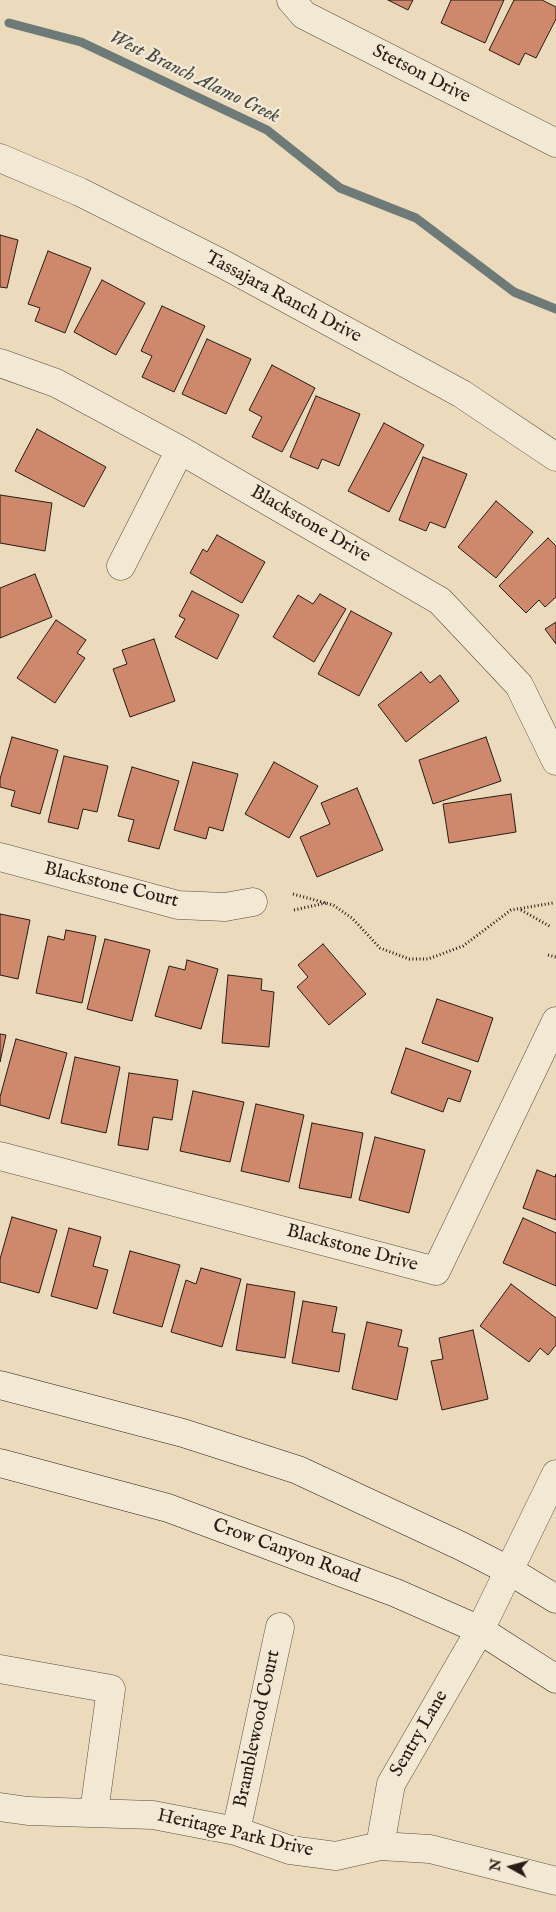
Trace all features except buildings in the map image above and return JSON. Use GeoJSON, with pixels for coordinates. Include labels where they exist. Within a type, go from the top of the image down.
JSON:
{"type":"FeatureCollection","features":[{"type":"Feature","properties":{"kind":"street","name":"Stetson Drive"},"geometry":{"type":"LineString","coordinates":[[291,0],[304,15],[556,143]]}},
{"type":"Feature","properties":{"kind":"street","name":"Tassajara Ranch Drive"},"geometry":{"type":"LineString","coordinates":[[0,158],[80,192],[223,264],[462,394],[556,457]]}},
{"type":"Feature","properties":{"kind":"street","name":"Blackstone Drive"},"geometry":{"type":"LineString","coordinates":[[0,363],[56,383],[180,450],[440,600],[519,684],[556,761]]}},
{"type":"Feature","properties":{"kind":"street"},"geometry":{"type":"LineString","coordinates":[[121,566],[180,450]]}},
{"type":"Feature","properties":{"kind":"street","name":"Blackstone Court"},"geometry":{"type":"LineString","coordinates":[[0,857],[178,905],[225,907],[253,902]]}},
{"type":"Feature","properties":{"kind":"street","name":"Blackstone Drive"},"geometry":{"type":"LineString","coordinates":[[0,1156],[436,1271],[556,1021]]}},
{"type":"Feature","properties":{"kind":"street"},"geometry":{"type":"LineString","coordinates":[[0,1385],[182,1433],[298,1470],[510,1570],[556,1599]]}},
{"type":"Feature","properties":{"kind":"street","name":"Crow Canyon Road"},"geometry":{"type":"LineString","coordinates":[[0,1462],[168,1508],[396,1592],[480,1630],[556,1679]]}},
{"type":"Feature","properties":{"kind":"street"},"geometry":{"type":"LineString","coordinates":[[510,1570],[556,1474]]}},
{"type":"Feature","properties":{"kind":"street","name":"Sentry Lane"},"geometry":{"type":"LineString","coordinates":[[380,1846],[391,1784],[480,1630],[510,1570]]}},
{"type":"Feature","properties":{"kind":"street","name":"Bramblewood Court"},"geometry":{"type":"LineString","coordinates":[[236,1831],[280,1627]]}},
{"type":"Feature","properties":{"kind":"street"},"geometry":{"type":"LineString","coordinates":[[0,1668],[111,1690],[94,1812]]}},
{"type":"Feature","properties":{"kind":"street","name":"Heritage Park Drive"},"geometry":{"type":"LineString","coordinates":[[0,1807],[28,1811],[153,1815],[236,1831],[290,1850],[336,1856],[380,1846],[430,1849],[556,1881]]}},
{"type":"Feature","properties":{"kind":"path"},"geometry":{"type":"LineString","coordinates":[[293,894],[327,903],[342,910],[380,948],[409,959],[428,959],[463,946],[511,910],[520,910],[552,903]]}},
{"type":"Feature","properties":{"kind":"path"},"geometry":{"type":"LineString","coordinates":[[294,910],[327,903]]}},
{"type":"Feature","properties":{"kind":"path"},"geometry":{"type":"LineString","coordinates":[[520,910],[551,927]]}},
{"type":"Feature","properties":{"kind":"path"},"geometry":{"type":"LineString","coordinates":[[548,954],[556,957]]}},
{"type":"Feature","properties":{"kind":"waterway","name":"West Branch Alamo Creek"},"geometry":{"type":"LineString","coordinates":[[9,23],[81,42],[267,130],[340,188],[416,218],[514,292],[556,309]]}}]}
